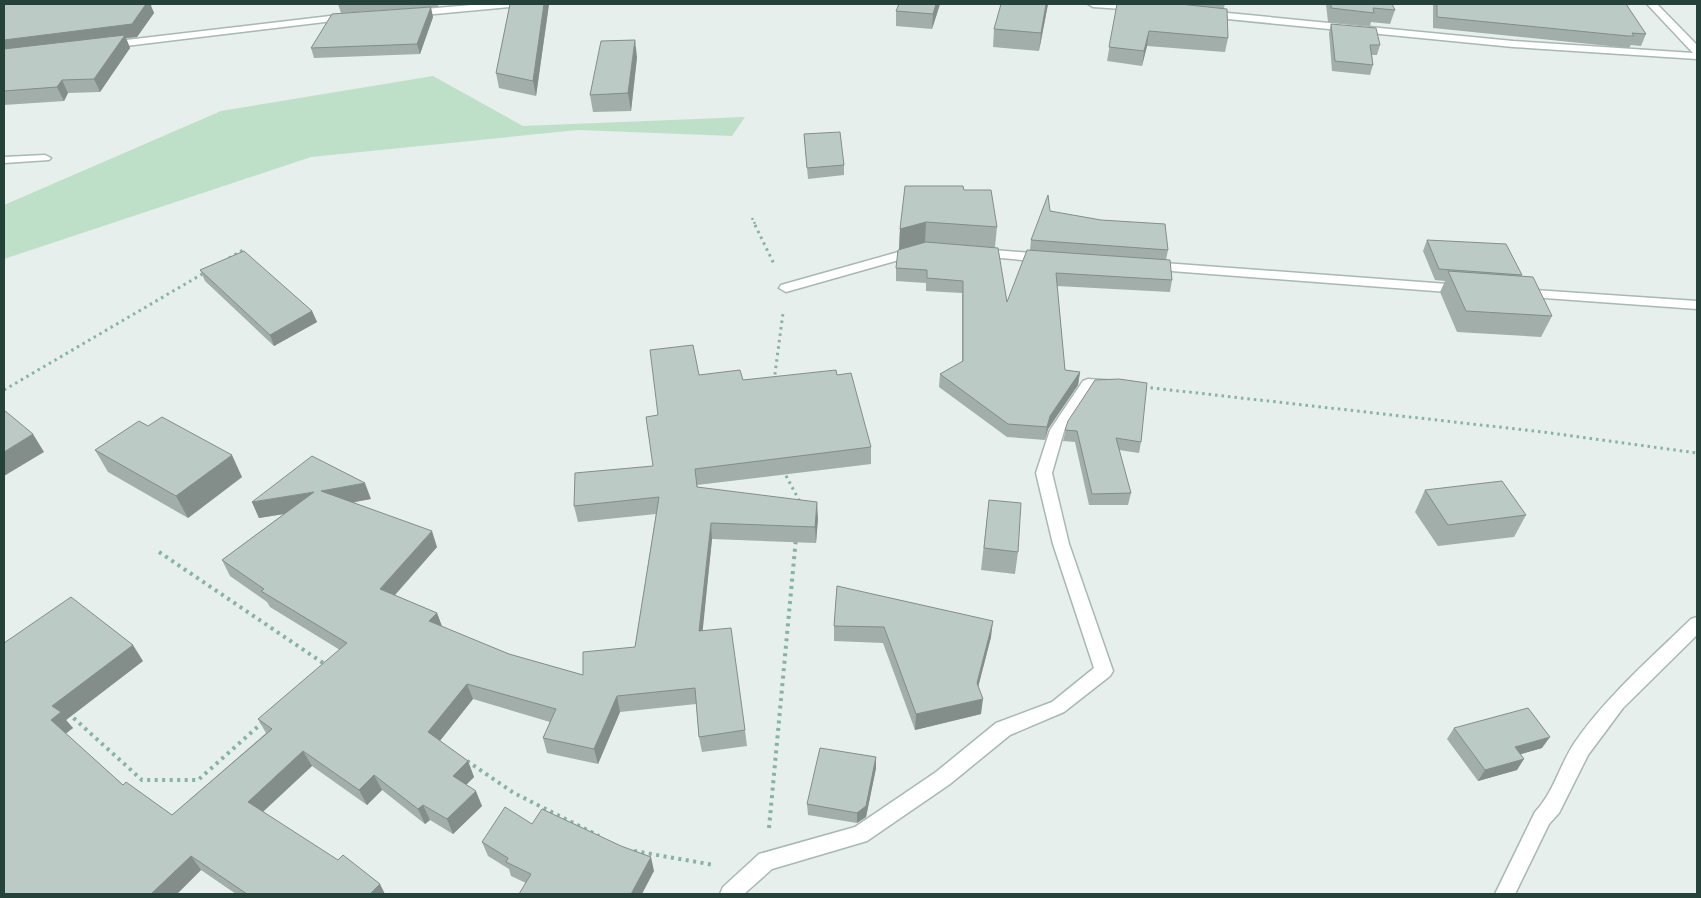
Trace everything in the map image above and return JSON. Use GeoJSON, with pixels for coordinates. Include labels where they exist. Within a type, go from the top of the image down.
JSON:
{"type":"FeatureCollection","features":[{"type":"Feature","properties":{"kind":"street"},"geometry":{"type":"LineString","coordinates":[[400,14],[511,4]]}},
{"type":"Feature","properties":{"kind":"street"},"geometry":{"type":"LineString","coordinates":[[1093,4],[1148,8]]}},
{"type":"Feature","properties":{"kind":"street"},"geometry":{"type":"LineString","coordinates":[[1652,4],[1697,51]]}},
{"type":"Feature","properties":{"kind":"street"},"geometry":{"type":"LineString","coordinates":[[1195,13],[1450,39],[1580,50],[1697,56]]}},
{"type":"Feature","properties":{"kind":"street"},"geometry":{"type":"LineString","coordinates":[[99,46],[355,16]]}},
{"type":"Feature","properties":{"kind":"street"},"geometry":{"type":"LineString","coordinates":[[4,160],[45,158]]}},
{"type":"Feature","properties":{"kind":"street"},"geometry":{"type":"LineString","coordinates":[[786,288],[925,249]]}},
{"type":"Feature","properties":{"kind":"street"},"geometry":{"type":"LineString","coordinates":[[965,252],[1054,259]]}},
{"type":"Feature","properties":{"kind":"street"},"geometry":{"type":"LineString","coordinates":[[1133,265],[1470,289]]}},
{"type":"Feature","properties":{"kind":"street"},"geometry":{"type":"LineString","coordinates":[[1509,292],[1697,306]]}},
{"type":"Feature","properties":{"kind":"street"},"geometry":{"type":"LineString","coordinates":[[730,894],[760,867],[860,835],[943,778],[1003,729],[1058,707],[1104,671],[1061,544],[1044,473],[1057,430],[1088,384],[1123,385]]}},
{"type":"Feature","properties":{"kind":"street"},"geometry":{"type":"LineString","coordinates":[[1505,894],[1542,818],[1552,807],[1580,750],[1618,703],[1697,624]]}},
{"type":"Feature","properties":{"kind":"path"},"geometry":{"type":"LineString","coordinates":[[752,218],[786,288],[774,383]]}},
{"type":"Feature","properties":{"kind":"path"},"geometry":{"type":"LineString","coordinates":[[226,260],[243,250]]}},
{"type":"Feature","properties":{"kind":"path"},"geometry":{"type":"LineString","coordinates":[[4,390],[209,270]]}},
{"type":"Feature","properties":{"kind":"path"},"geometry":{"type":"LineString","coordinates":[[1123,385],[1544,432],[1697,453]]}},
{"type":"Feature","properties":{"kind":"path"},"geometry":{"type":"LineString","coordinates":[[781,466],[800,501],[799,511]]}},
{"type":"Feature","properties":{"kind":"path"},"geometry":{"type":"LineString","coordinates":[[627,850],[760,867],[797,531]]}},
{"type":"Feature","properties":{"kind":"path"},"geometry":{"type":"LineString","coordinates":[[160,552],[332,669]]}},
{"type":"Feature","properties":{"kind":"path"},"geometry":{"type":"LineString","coordinates":[[65,710],[142,780],[198,780],[268,717]]}},
{"type":"Feature","properties":{"kind":"path"},"geometry":{"type":"LineString","coordinates":[[458,756],[514,793],[601,837]]}},
{"type":"Feature","properties":{"kind":"green space"},"geometry":{"type":"Polygon","coordinates":[[[433,76],[523,126],[745,117],[732,136],[578,130],[311,157],[4,259],[4,205],[221,111],[433,76]]]}},
{"type":"Feature","properties":{"kind":"building"},"geometry":{"type":"Polygon","coordinates":[[[4,4],[146,4],[132,24],[4,40],[4,4]]]}},
{"type":"Feature","properties":{"kind":"building"},"geometry":{"type":"Polygon","coordinates":[[[510,4],[544,4],[533,81],[496,73],[510,4]]]}},
{"type":"Feature","properties":{"kind":"building"},"geometry":{"type":"Polygon","coordinates":[[[899,4],[936,4],[933,14],[896,11],[899,4]]]}},
{"type":"Feature","properties":{"kind":"building"},"geometry":{"type":"Polygon","coordinates":[[[1001,4],[1046,4],[1041,33],[994,29],[1001,4]]]}},
{"type":"Feature","properties":{"kind":"building"},"geometry":{"type":"Polygon","coordinates":[[[1117,4],[1180,4],[1227,9],[1228,38],[1149,31],[1144,51],[1109,47],[1117,4]]]}},
{"type":"Feature","properties":{"kind":"building"},"geometry":{"type":"Polygon","coordinates":[[[1331,4],[1392,4],[1395,10],[1373,8],[1374,13],[1331,8],[1331,4]]]}},
{"type":"Feature","properties":{"kind":"building"},"geometry":{"type":"Polygon","coordinates":[[[1437,4],[1626,4],[1646,34],[1632,33],[1634,36],[1628,36],[1437,17],[1437,4]]]}},
{"type":"Feature","properties":{"kind":"building"},"geometry":{"type":"Polygon","coordinates":[[[431,7],[417,44],[311,48],[332,14],[431,7]]]}},
{"type":"Feature","properties":{"kind":"building"},"geometry":{"type":"Polygon","coordinates":[[[1331,24],[1376,28],[1380,45],[1370,45],[1373,65],[1335,61],[1331,24]]]}},
{"type":"Feature","properties":{"kind":"building"},"geometry":{"type":"Polygon","coordinates":[[[125,35],[94,79],[62,80],[57,87],[4,91],[4,49],[125,35]]]}},
{"type":"Feature","properties":{"kind":"building"},"geometry":{"type":"Polygon","coordinates":[[[635,40],[628,93],[590,95],[601,41],[635,40]]]}},
{"type":"Feature","properties":{"kind":"building"},"geometry":{"type":"Polygon","coordinates":[[[840,132],[844,165],[807,168],[804,134],[840,132]]]}},
{"type":"Feature","properties":{"kind":"building"},"geometry":{"type":"Polygon","coordinates":[[[905,186],[963,186],[964,190],[991,190],[997,227],[926,222],[900,229],[905,186]]]}},
{"type":"Feature","properties":{"kind":"building"},"geometry":{"type":"Polygon","coordinates":[[[1048,195],[1050,211],[1101,220],[1165,224],[1168,250],[1031,240],[1048,195]]]}},
{"type":"Feature","properties":{"kind":"building"},"geometry":{"type":"Polygon","coordinates":[[[1427,240],[1506,244],[1522,275],[1439,269],[1427,240]]]}},
{"type":"Feature","properties":{"kind":"building"},"geometry":{"type":"Polygon","coordinates":[[[926,242],[998,248],[1007,302],[1027,250],[1170,260],[1172,280],[1056,273],[1065,370],[1080,372],[1050,416],[1047,427],[1008,424],[940,374],[963,361],[963,281],[927,278],[927,270],[896,268],[898,250],[926,242]]]}},
{"type":"Feature","properties":{"kind":"building"},"geometry":{"type":"Polygon","coordinates":[[[244,251],[312,311],[270,335],[200,270],[244,251]]]}},
{"type":"Feature","properties":{"kind":"building"},"geometry":{"type":"Polygon","coordinates":[[[1448,271],[1533,277],[1552,316],[1466,311],[1448,271]]]}},
{"type":"Feature","properties":{"kind":"building"},"geometry":{"type":"Polygon","coordinates":[[[693,345],[699,375],[740,370],[743,380],[836,370],[837,375],[851,373],[871,447],[695,469],[697,487],[817,502],[815,527],[711,523],[699,631],[731,628],[745,730],[699,737],[695,688],[617,696],[594,749],[543,738],[556,709],[467,684],[428,732],[468,761],[453,776],[476,791],[447,819],[423,805],[418,809],[374,775],[359,790],[303,751],[248,802],[338,860],[343,855],[380,884],[370,894],[247,894],[191,856],[151,894],[4,894],[4,643],[71,597],[133,645],[52,706],[61,712],[51,720],[123,785],[126,782],[172,815],[272,729],[258,719],[347,643],[261,591],[264,589],[222,560],[314,492],[252,502],[312,456],[365,483],[321,491],[432,531],[380,589],[437,613],[429,621],[509,654],[583,675],[583,652],[635,647],[659,497],[574,506],[575,473],[653,466],[646,417],[658,415],[650,350],[693,345]]]}},
{"type":"Feature","properties":{"kind":"building"},"geometry":{"type":"Polygon","coordinates":[[[1119,379],[1147,383],[1141,442],[1116,438],[1131,493],[1092,494],[1077,431],[1065,430],[1068,421],[1095,380],[1119,379]]]}},
{"type":"Feature","properties":{"kind":"building"},"geometry":{"type":"Polygon","coordinates":[[[4,410],[33,434],[4,452],[4,410]]]}},
{"type":"Feature","properties":{"kind":"building"},"geometry":{"type":"Polygon","coordinates":[[[162,417],[232,455],[176,496],[95,450],[139,421],[148,426],[162,417]]]}},
{"type":"Feature","properties":{"kind":"building"},"geometry":{"type":"Polygon","coordinates":[[[1502,481],[1526,515],[1448,525],[1425,490],[1502,481]]]}},
{"type":"Feature","properties":{"kind":"building"},"geometry":{"type":"Polygon","coordinates":[[[989,500],[1021,503],[1018,552],[984,548],[989,500]]]}},
{"type":"Feature","properties":{"kind":"building"},"geometry":{"type":"Polygon","coordinates":[[[837,586],[993,621],[977,683],[983,699],[916,714],[884,627],[834,626],[837,586]]]}},
{"type":"Feature","properties":{"kind":"building"},"geometry":{"type":"Polygon","coordinates":[[[1528,708],[1550,737],[1515,747],[1524,759],[1485,770],[1454,728],[1528,708]]]}},
{"type":"Feature","properties":{"kind":"building"},"geometry":{"type":"Polygon","coordinates":[[[820,748],[876,757],[866,806],[857,813],[807,804],[820,748]]]}},
{"type":"Feature","properties":{"kind":"building"},"geometry":{"type":"Polygon","coordinates":[[[505,807],[532,824],[542,809],[621,846],[651,857],[631,894],[519,894],[531,874],[506,862],[508,858],[482,842],[505,807]]]}}]}
